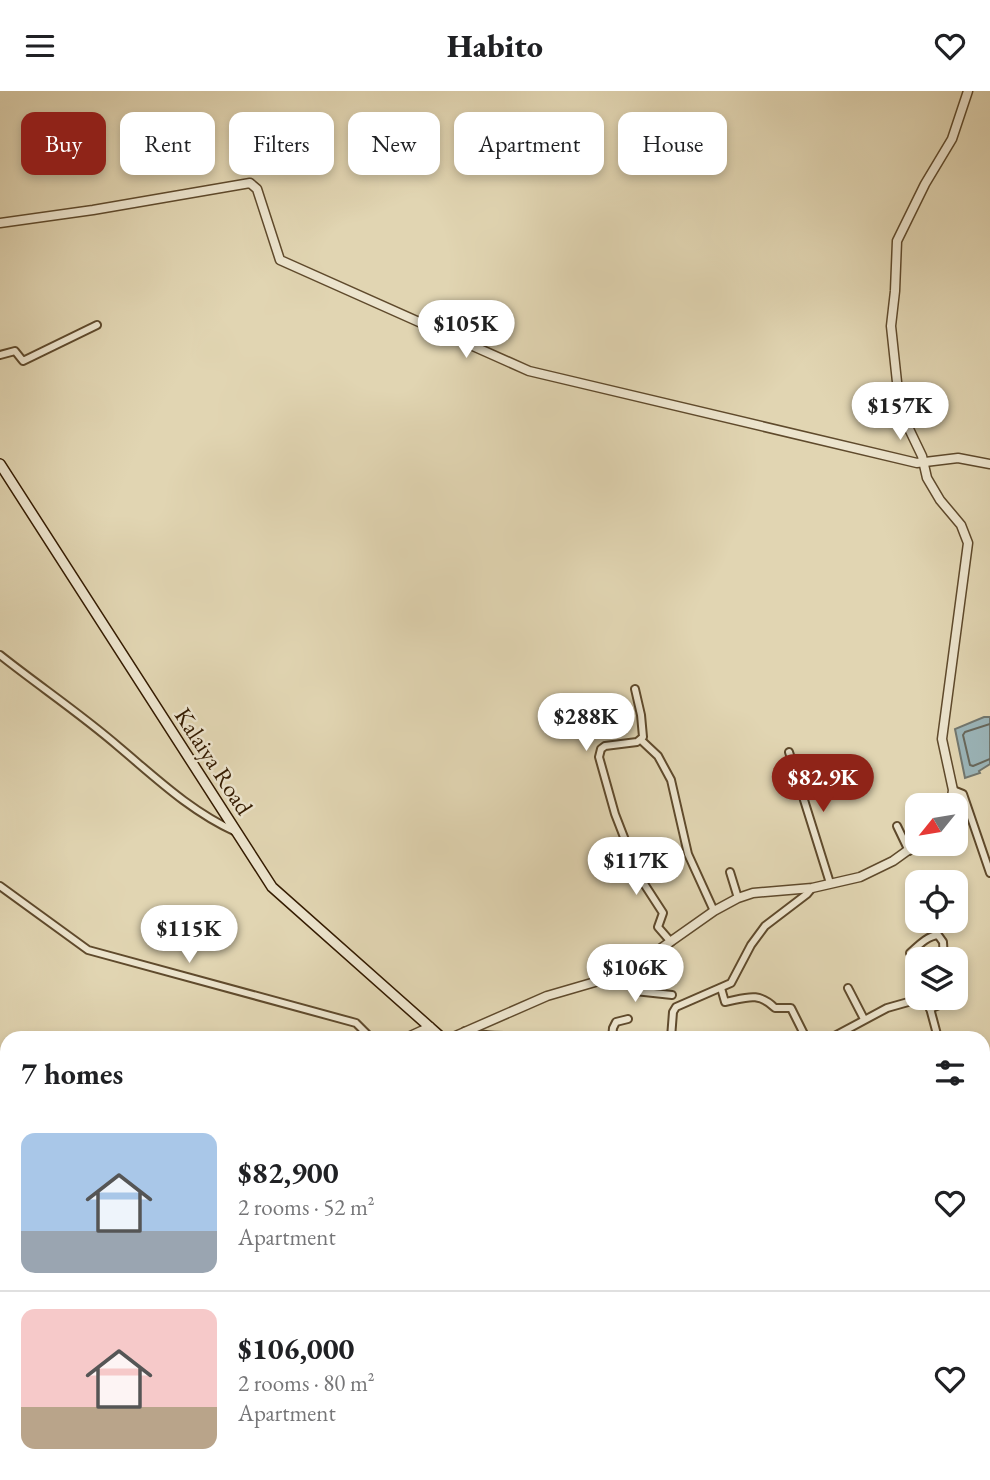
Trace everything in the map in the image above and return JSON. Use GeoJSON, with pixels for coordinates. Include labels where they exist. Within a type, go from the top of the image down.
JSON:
{"type":"FeatureCollection","features":[{"type":"Feature","properties":{"kind":"main road","name":"Kalaiya Road"},"geometry":{"type":"LineString","coordinates":[[0,464],[272,887],[434,1031]]}},
{"type":"Feature","properties":{"kind":"street"},"geometry":{"type":"LineString","coordinates":[[953,793],[942,739],[968,543],[961,525],[940,500],[927,478],[917,443],[900,410],[891,326],[897,241],[925,184],[952,139],[968,91]]}},
{"type":"Feature","properties":{"kind":"street"},"geometry":{"type":"LineString","coordinates":[[0,223],[250,183],[257,189],[280,261],[512,365],[546,377],[904,460],[923,463],[958,458],[990,464]]}},
{"type":"Feature","properties":{"kind":"street"},"geometry":{"type":"LineString","coordinates":[[0,355],[15,351],[23,361],[97,325]]}},
{"type":"Feature","properties":{"kind":"street"},"geometry":{"type":"LineString","coordinates":[[0,655],[118,746],[172,793],[220,825],[238,833]]}},
{"type":"Feature","properties":{"kind":"street"},"geometry":{"type":"LineString","coordinates":[[635,689],[641,715],[641,740]]}},
{"type":"Feature","properties":{"kind":"street"},"geometry":{"type":"LineString","coordinates":[[641,740],[658,756],[671,780],[688,854],[714,911]]}},
{"type":"Feature","properties":{"kind":"street"},"geometry":{"type":"LineString","coordinates":[[641,740],[605,746],[599,757],[615,814],[639,876],[663,913],[658,927],[671,942]]}},
{"type":"Feature","properties":{"kind":"street"},"geometry":{"type":"LineString","coordinates":[[789,752],[831,883]]}},
{"type":"Feature","properties":{"kind":"street"},"geometry":{"type":"LineString","coordinates":[[953,790],[963,794],[990,873]]}},
{"type":"Feature","properties":{"kind":"street"},"geometry":{"type":"LineString","coordinates":[[897,826],[905,843]]}},
{"type":"Feature","properties":{"kind":"street"},"geometry":{"type":"LineString","coordinates":[[464,1031],[547,996],[626,973],[714,911],[738,898],[753,893],[812,888],[860,877],[905,853]]}},
{"type":"Feature","properties":{"kind":"street"},"geometry":{"type":"LineString","coordinates":[[730,873],[738,898]]}},
{"type":"Feature","properties":{"kind":"street"},"geometry":{"type":"LineString","coordinates":[[0,886],[88,950],[356,1023],[364,1031]]}},
{"type":"Feature","properties":{"kind":"street"},"geometry":{"type":"LineString","coordinates":[[670,1031],[676,1007],[722,988],[736,977],[751,945],[765,926],[812,888]]}},
{"type":"Feature","properties":{"kind":"street"},"geometry":{"type":"LineString","coordinates":[[917,947],[938,935],[943,947]]}},
{"type":"Feature","properties":{"kind":"street"},"geometry":{"type":"LineString","coordinates":[[626,973],[635,991],[672,995]]}},
{"type":"Feature","properties":{"kind":"street"},"geometry":{"type":"LineString","coordinates":[[722,988],[725,1002],[758,996],[765,998],[775,1008],[791,1008],[802,1031]]}},
{"type":"Feature","properties":{"kind":"street"},"geometry":{"type":"LineString","coordinates":[[848,988],[864,1019]]}},
{"type":"Feature","properties":{"kind":"street"},"geometry":{"type":"LineString","coordinates":[[843,1031],[887,1008],[905,1003]]}},
{"type":"Feature","properties":{"kind":"street"},"geometry":{"type":"LineString","coordinates":[[930,1010],[936,1031]]}},
{"type":"Feature","properties":{"kind":"street"},"geometry":{"type":"LineString","coordinates":[[612,1031],[616,1022],[628,1019]]}},
{"type":"Feature","properties":{"kind":"street"},"geometry":{"type":"LineString","coordinates":[[421,1031],[430,1027]]}},
{"type":"Feature","properties":{"kind":"water"},"geometry":{"type":"Polygon","coordinates":[[[990,717],[990,764],[979,771],[980,773],[965,778],[955,729],[990,717]]]}}]}
